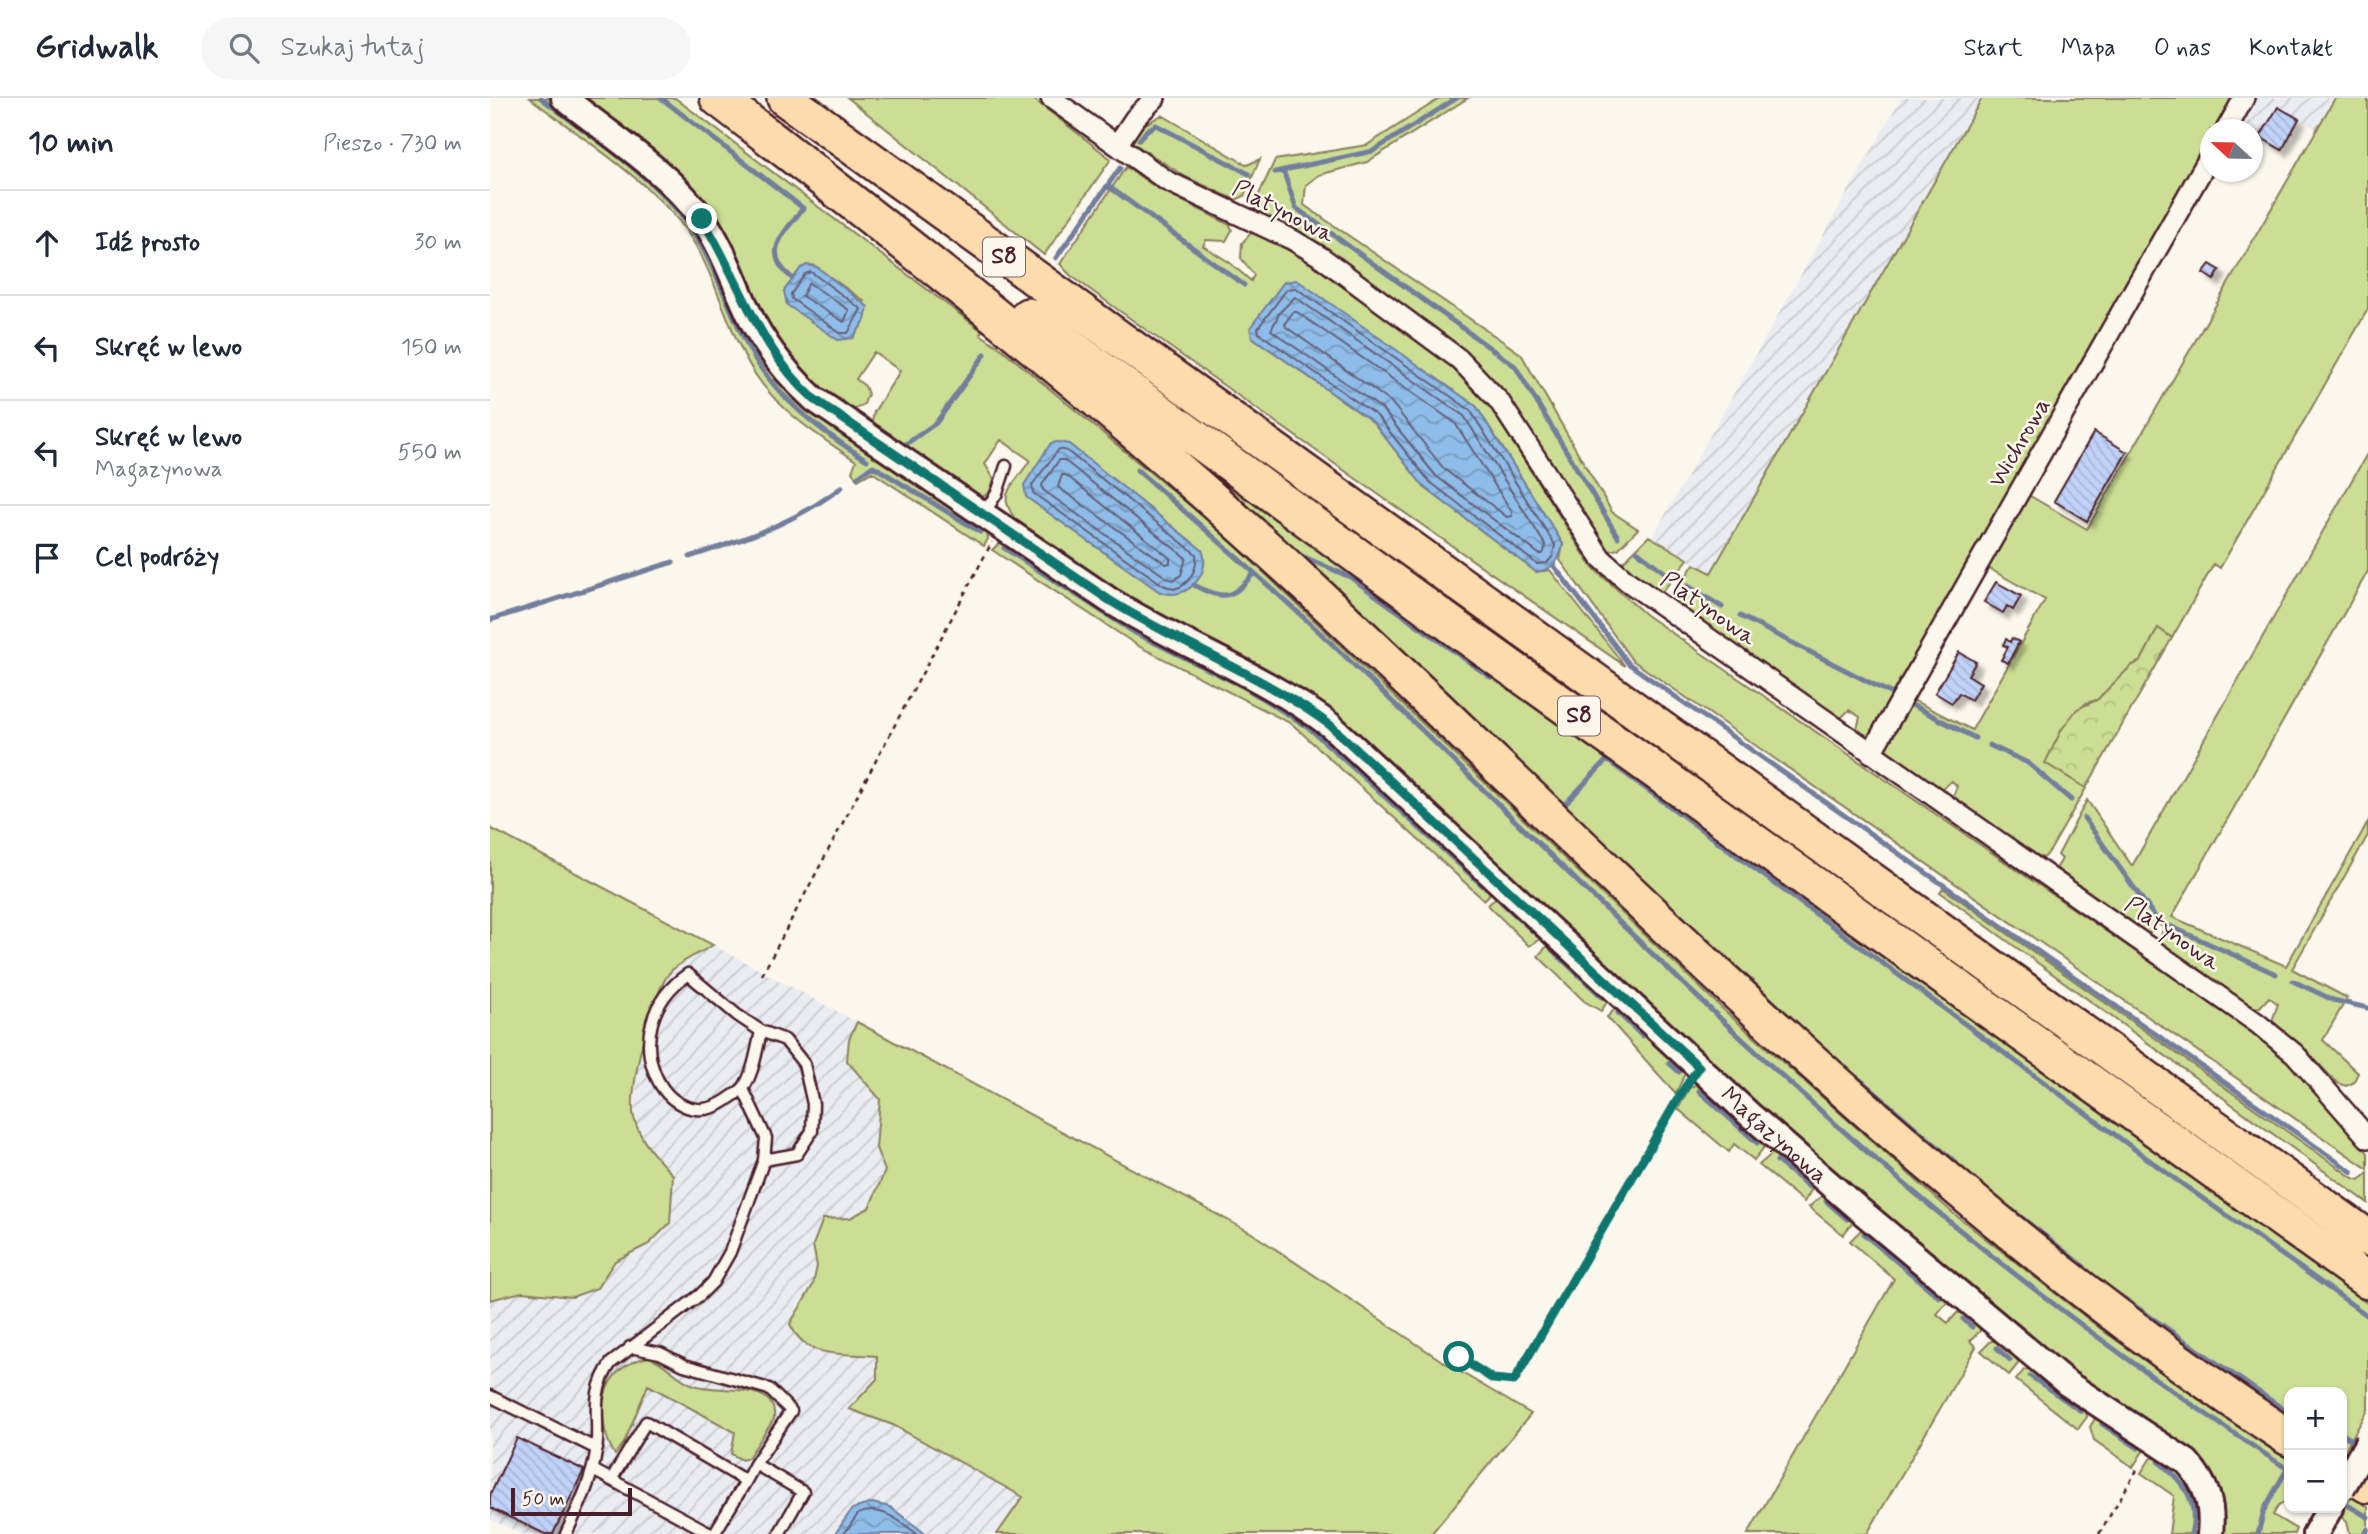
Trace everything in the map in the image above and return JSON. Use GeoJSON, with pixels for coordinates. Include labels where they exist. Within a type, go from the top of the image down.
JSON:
{"type":"FeatureCollection","features":[{"type":"Feature","properties":{"kind":"highway","name":"S8"},"geometry":{"type":"LineString","coordinates":[[718,98],[788,152],[1016,307],[1482,647],[2368,1281]]}},
{"type":"Feature","properties":{"kind":"highway","name":"S8"},"geometry":{"type":"LineString","coordinates":[[785,98],[1871,883],[2312,1195],[2368,1238]]}},
{"type":"Feature","properties":{"kind":"highway"},"geometry":{"type":"LineString","coordinates":[[788,152],[1055,366],[1226,513],[1763,1019],[1875,1120],[1989,1216],[2108,1310],[2222,1394],[2284,1435]]}},
{"type":"Feature","properties":{"kind":"highway"},"geometry":{"type":"LineString","coordinates":[[2312,1195],[2368,1231]]}},
{"type":"Feature","properties":{"kind":"highway"},"geometry":{"type":"LineString","coordinates":[[2347,1473],[2368,1485]]}},
{"type":"Feature","properties":{"kind":"street","name":"Magazynowa"},"geometry":{"type":"LineString","coordinates":[[564,98],[673,185],[702,219],[718,243],[754,324],[796,383],[834,415],[1155,628],[1269,683],[1330,725],[1699,1067],[1855,1206],[2006,1335],[2068,1384],[2187,1462],[2201,1478],[2208,1494],[2212,1512],[2210,1534]]}},
{"type":"Feature","properties":{"kind":"street","name":"Platynowa"},"geometry":{"type":"LineString","coordinates":[[1051,98],[1167,181],[1293,240],[1321,257],[1459,359],[1516,424],[1601,558],[1660,607],[2278,1039],[2312,1072],[2368,1138]]}},
{"type":"Feature","properties":{"kind":"street"},"geometry":{"type":"LineString","coordinates":[[1117,145],[1135,118],[1155,98]]}},
{"type":"Feature","properties":{"kind":"street"},"geometry":{"type":"LineString","coordinates":[[2232,119],[2244,98]]}},
{"type":"Feature","properties":{"kind":"street","name":"Wichrowa"},"geometry":{"type":"LineString","coordinates":[[1871,753],[2200,174]]}},
{"type":"Feature","properties":{"kind":"street"},"geometry":{"type":"LineString","coordinates":[[2347,1479],[2368,1442]]}},
{"type":"Feature","properties":{"kind":"street"},"geometry":{"type":"LineString","coordinates":[[2315,1534],[2327,1513]]}},
{"type":"Feature","properties":{"kind":"lane"},"geometry":{"type":"LineString","coordinates":[[992,522],[997,493],[1006,466]]}},
{"type":"Feature","properties":{"kind":"lane"},"geometry":{"type":"LineString","coordinates":[[761,1031],[743,1089],[720,1105],[685,1105],[669,1096],[659,1084],[647,1054],[648,1035],[666,996],[688,974],[761,1031],[785,1040],[804,1064],[813,1104],[813,1131],[797,1154],[764,1160]]}},
{"type":"Feature","properties":{"kind":"lane"},"geometry":{"type":"LineString","coordinates":[[566,1534],[593,1470],[597,1449],[596,1398],[600,1379],[611,1363],[713,1282],[730,1252],[764,1160],[766,1138],[743,1089]]}},
{"type":"Feature","properties":{"kind":"lane"},"geometry":{"type":"LineString","coordinates":[[593,1470],[713,1534],[791,1411],[769,1390],[684,1365],[660,1353],[630,1347]]}},
{"type":"Feature","properties":{"kind":"lane"},"geometry":{"type":"LineString","coordinates":[[490,1396],[597,1449]]}},
{"type":"Feature","properties":{"kind":"lane"},"geometry":{"type":"LineString","coordinates":[[611,1480],[646,1422],[746,1481]]}},
{"type":"Feature","properties":{"kind":"lane"},"geometry":{"type":"LineString","coordinates":[[755,1464],[803,1492],[779,1534]]}},
{"type":"Feature","properties":{"kind":"path"},"geometry":{"type":"LineString","coordinates":[[762,975],[992,522]]}},
{"type":"Feature","properties":{"kind":"path"},"geometry":{"type":"LineString","coordinates":[[1459,1357],[1493,1379],[1514,1381],[1699,1067]]}},
{"type":"Feature","properties":{"kind":"path"},"geometry":{"type":"LineString","coordinates":[[2099,1534],[2137,1470]]}},
{"type":"Feature","properties":{"kind":"shaded area"},"geometry":{"type":"Polygon","coordinates":[[[1901,98],[1982,98],[1711,574],[1652,538],[1901,98]]]}},
{"type":"Feature","properties":{"kind":"shaded area"},"geometry":{"type":"Polygon","coordinates":[[[2249,98],[2335,98],[2317,129],[2277,107],[2263,133],[2263,119],[2237,119],[2249,98]]]}},
{"type":"Feature","properties":{"kind":"shaded area"},"geometry":{"type":"Polygon","coordinates":[[[713,945],[857,1022],[849,1039],[869,1085],[880,1099],[876,1148],[885,1171],[870,1208],[850,1218],[813,1245],[817,1266],[813,1285],[795,1310],[817,1351],[877,1355],[877,1379],[850,1410],[893,1425],[1023,1497],[997,1534],[522,1534],[490,1519],[490,1300],[522,1292],[572,1297],[597,1288],[615,1261],[649,1244],[673,1175],[649,1151],[634,1117],[637,1067],[648,1019],[670,971],[713,945]]]}},
{"type":"Feature","properties":{"kind":"green space"},"geometry":{"type":"Polygon","coordinates":[[[530,98],[550,98],[655,181],[695,225],[746,326],[987,530],[988,539],[984,546],[872,472],[858,480],[852,472],[856,461],[801,422],[776,400],[744,355],[702,257],[679,221],[628,172],[530,98]]]}},
{"type":"Feature","properties":{"kind":"green space"},"geometry":{"type":"Polygon","coordinates":[[[581,98],[675,98],[982,331],[980,334],[1003,350],[1217,528],[1726,1012],[1953,1213],[2106,1333],[2284,1457],[2284,1502],[2273,1515],[2296,1529],[2294,1534],[2222,1534],[2224,1508],[2221,1494],[2215,1480],[2197,1455],[2078,1378],[1794,1140],[1345,725],[1290,683],[1149,612],[1022,528],[1008,507],[1007,500],[1011,486],[1030,460],[1001,440],[985,464],[994,479],[989,493],[980,498],[871,427],[874,412],[900,371],[874,352],[856,379],[865,386],[868,394],[864,404],[850,412],[825,395],[785,352],[764,321],[740,263],[581,98]],[[813,265],[801,268],[784,291],[853,338],[865,320],[864,301],[813,265]]]}},
{"type":"Feature","properties":{"kind":"green space"},"geometry":{"type":"Polygon","coordinates":[[[848,98],[1032,98],[1111,159],[1044,255],[848,98]]]}},
{"type":"Feature","properties":{"kind":"green space"},"geometry":{"type":"Polygon","coordinates":[[[1441,98],[1468,98],[1367,162],[1319,175],[1306,185],[1304,205],[1521,354],[1612,512],[1638,529],[1618,549],[1609,551],[1601,542],[1506,394],[1471,356],[1298,231],[1256,212],[1254,205],[1275,160],[1367,145],[1441,98]]]}},
{"type":"Feature","properties":{"kind":"green space"},"geometry":{"type":"Polygon","coordinates":[[[1982,98],[2240,98],[2228,119],[2200,119],[2200,166],[1873,735],[1865,739],[1856,733],[1860,717],[1849,710],[1840,719],[1672,602],[1672,597],[1694,564],[1711,573],[1982,98]]]}},
{"type":"Feature","properties":{"kind":"green space"},"geometry":{"type":"Polygon","coordinates":[[[2335,98],[2368,98],[2368,309],[2220,568],[2214,564],[2172,638],[2158,628],[2141,661],[2131,666],[2097,700],[2086,703],[2062,729],[2046,763],[2086,788],[2051,849],[2045,857],[2038,859],[1952,799],[1957,786],[1952,781],[1939,790],[1885,753],[1883,747],[1907,697],[1972,730],[2045,600],[1983,565],[2025,493],[2087,529],[2335,98]]]}},
{"type":"Feature","properties":{"kind":"green space"},"geometry":{"type":"Polygon","coordinates":[[[1162,115],[1247,165],[1260,159],[1244,196],[1236,200],[1186,177],[1130,141],[1137,129],[1162,115]]]}},
{"type":"Feature","properties":{"kind":"green space"},"geometry":{"type":"Polygon","coordinates":[[[1126,167],[1157,188],[1230,225],[1232,230],[1226,241],[1206,240],[1203,246],[1229,262],[1251,281],[1254,275],[1241,258],[1242,243],[1251,233],[1263,235],[1312,264],[1459,371],[1486,400],[1592,567],[1646,615],[2273,1046],[2312,1085],[2368,1153],[2368,1169],[1632,660],[1560,560],[1563,544],[1476,406],[1252,337],[1373,422],[1424,487],[1536,572],[1550,570],[1625,666],[1070,275],[1060,264],[1126,167]]]}},
{"type":"Feature","properties":{"kind":"green space"},"geometry":{"type":"Polygon","coordinates":[[[1141,420],[2368,1304],[2368,1410],[2347,1446],[2347,1387],[2284,1387],[2284,1420],[1968,1188],[1141,420]]]}},
{"type":"Feature","properties":{"kind":"green space"},"geometry":{"type":"Polygon","coordinates":[[[2368,452],[2368,571],[2172,917],[2286,966],[2368,822],[2368,835],[2292,969],[2347,998],[2323,1040],[2358,1073],[2353,1083],[2346,1086],[2337,1083],[2300,1044],[2272,1021],[2278,1004],[2269,997],[2260,1007],[2253,1008],[2158,942],[2164,928],[2157,923],[2148,935],[2056,869],[2062,859],[2058,855],[2087,800],[2132,866],[2368,452]]]}},
{"type":"Feature","properties":{"kind":"green space"},"geometry":{"type":"Polygon","coordinates":[[[1649,536],[1688,559],[1662,592],[1657,593],[1625,567],[1623,562],[1649,536]]]}},
{"type":"Feature","properties":{"kind":"green space"},"geometry":{"type":"Polygon","coordinates":[[[1002,541],[1253,685],[1317,727],[1489,885],[1489,895],[1484,900],[1292,724],[1140,647],[992,550],[1002,541]]]}},
{"type":"Feature","properties":{"kind":"green space"},"geometry":{"type":"Polygon","coordinates":[[[2158,628],[2172,638],[2086,788],[2045,763],[2062,729],[2077,709],[2097,700],[2131,666],[2141,661],[2158,628]]]}},
{"type":"Feature","properties":{"kind":"green space"},"geometry":{"type":"Polygon","coordinates":[[[490,828],[713,945],[676,966],[664,981],[649,1018],[634,1087],[634,1118],[640,1134],[673,1175],[670,1223],[649,1244],[615,1261],[597,1288],[572,1297],[522,1292],[490,1300],[490,828]]]}},
{"type":"Feature","properties":{"kind":"green space"},"geometry":{"type":"Polygon","coordinates":[[[1943,888],[2353,1178],[2360,1180],[2368,1172],[2368,1203],[1940,892],[1943,888]]]}},
{"type":"Feature","properties":{"kind":"green space"},"geometry":{"type":"Polygon","coordinates":[[[1498,896],[1542,935],[1540,939],[1529,946],[1488,905],[1498,896]]]}},
{"type":"Feature","properties":{"kind":"green space"},"geometry":{"type":"Polygon","coordinates":[[[1548,945],[1554,945],[1609,999],[1601,1011],[1584,1001],[1538,956],[1548,945]]]}},
{"type":"Feature","properties":{"kind":"green space"},"geometry":{"type":"Polygon","coordinates":[[[1618,1006],[1686,1071],[1676,1094],[1607,1017],[1618,1006]]]}},
{"type":"Feature","properties":{"kind":"green space"},"geometry":{"type":"Polygon","coordinates":[[[857,1022],[1250,1232],[1442,1361],[1531,1414],[1431,1534],[997,1534],[1023,1497],[893,1425],[849,1409],[877,1379],[877,1356],[838,1354],[816,1349],[797,1336],[790,1324],[813,1285],[817,1266],[813,1245],[823,1219],[850,1218],[869,1208],[885,1171],[876,1148],[880,1099],[847,1061],[849,1039],[857,1022]]]}},
{"type":"Feature","properties":{"kind":"green space"},"geometry":{"type":"Polygon","coordinates":[[[1699,1083],[1764,1141],[1765,1146],[1754,1160],[1734,1144],[1729,1152],[1678,1109],[1689,1088],[1699,1083]]]}},
{"type":"Feature","properties":{"kind":"green space"},"geometry":{"type":"Polygon","coordinates":[[[1774,1152],[1815,1184],[1804,1202],[1759,1165],[1774,1152]]]}},
{"type":"Feature","properties":{"kind":"green space"},"geometry":{"type":"Polygon","coordinates":[[[1824,1194],[1853,1216],[1853,1222],[1843,1235],[1809,1207],[1824,1194]]]}},
{"type":"Feature","properties":{"kind":"green space"},"geometry":{"type":"Polygon","coordinates":[[[1864,1227],[1946,1295],[1947,1302],[1937,1314],[1948,1323],[1957,1313],[1966,1312],[1978,1323],[1980,1331],[1970,1341],[1976,1347],[1867,1534],[1748,1534],[1894,1279],[1850,1241],[1864,1227]]]}},
{"type":"Feature","properties":{"kind":"green space"},"geometry":{"type":"Polygon","coordinates":[[[1991,1341],[1999,1341],[2017,1356],[2018,1364],[2009,1375],[1981,1351],[1991,1341]]]}},
{"type":"Feature","properties":{"kind":"green space"},"geometry":{"type":"Polygon","coordinates":[[[649,1357],[694,1385],[757,1393],[767,1398],[773,1407],[774,1419],[748,1458],[742,1460],[731,1454],[735,1432],[648,1385],[624,1443],[615,1455],[604,1424],[605,1394],[620,1370],[649,1357]]]}},
{"type":"Feature","properties":{"kind":"green space"},"geometry":{"type":"Polygon","coordinates":[[[2033,1368],[2086,1409],[2087,1417],[2078,1429],[2016,1380],[2024,1370],[2033,1368]]]}},
{"type":"Feature","properties":{"kind":"green space"},"geometry":{"type":"Polygon","coordinates":[[[2096,1417],[2145,1448],[2133,1467],[2094,1440],[2090,1427],[2096,1417]]]}},
{"type":"Feature","properties":{"kind":"green space"},"geometry":{"type":"Polygon","coordinates":[[[2160,1456],[2186,1480],[2197,1499],[2200,1510],[2198,1534],[2169,1534],[2174,1496],[2141,1473],[2150,1459],[2160,1456]]]}},
{"type":"Feature","properties":{"kind":"green space"},"geometry":{"type":"Polygon","coordinates":[[[2351,1496],[2368,1507],[2368,1534],[2350,1534],[2347,1522],[2340,1516],[2342,1513],[2347,1513],[2347,1503],[2351,1496]]]}},
{"type":"Feature","properties":{"kind":"water"},"geometry":{"type":"Polygon","coordinates":[[[807,265],[817,267],[868,307],[865,320],[853,338],[838,340],[787,305],[784,291],[801,268],[807,265]]]}},
{"type":"Feature","properties":{"kind":"water"},"geometry":{"type":"Polygon","coordinates":[[[1297,280],[1476,406],[1563,544],[1555,564],[1536,572],[1424,487],[1373,422],[1252,337],[1250,328],[1284,282],[1297,280]]]}},
{"type":"Feature","properties":{"kind":"water"},"geometry":{"type":"Polygon","coordinates":[[[1051,443],[1069,444],[1202,550],[1204,567],[1195,583],[1180,593],[1160,592],[1026,497],[1024,485],[1051,443]]]}},
{"type":"Feature","properties":{"kind":"water"},"geometry":{"type":"Polygon","coordinates":[[[872,1503],[890,1507],[926,1534],[835,1534],[852,1509],[872,1503]]]}},
{"type":"Feature","properties":{"kind":"building"},"geometry":{"type":"Polygon","coordinates":[[[2278,107],[2299,119],[2282,150],[2263,139],[2263,132],[2278,107]]]}},
{"type":"Feature","properties":{"kind":"building"},"geometry":{"type":"Polygon","coordinates":[[[2210,264],[2220,270],[2214,280],[2203,273],[2210,264]]]}},
{"type":"Feature","properties":{"kind":"building"},"geometry":{"type":"Polygon","coordinates":[[[2094,432],[2127,452],[2087,521],[2054,501],[2094,432]]]}},
{"type":"Feature","properties":{"kind":"building"},"geometry":{"type":"Polygon","coordinates":[[[1996,582],[2021,596],[2013,610],[2007,606],[2003,613],[1984,602],[1996,582]]]}},
{"type":"Feature","properties":{"kind":"building"},"geometry":{"type":"Polygon","coordinates":[[[2012,638],[2019,642],[2008,663],[2001,660],[2008,647],[2003,645],[2006,639],[2010,642],[2012,638]]]}},
{"type":"Feature","properties":{"kind":"building"},"geometry":{"type":"Polygon","coordinates":[[[1959,652],[1976,662],[1968,675],[1981,683],[1971,700],[1959,693],[1952,703],[1935,693],[1959,652]]]}},
{"type":"Feature","properties":{"kind":"building"},"geometry":{"type":"Polygon","coordinates":[[[517,1438],[584,1470],[553,1534],[545,1534],[490,1508],[490,1495],[517,1438]]]}},
{"type":"Feature","properties":{"kind":"waterway"},"geometry":{"type":"LineString","coordinates":[[541,98],[617,155],[670,203],[704,250],[742,335],[761,369],[802,413],[867,460]]}},
{"type":"Feature","properties":{"kind":"waterway"},"geometry":{"type":"LineString","coordinates":[[661,98],[803,208],[783,235],[776,251],[783,269],[792,278]]}},
{"type":"Feature","properties":{"kind":"waterway"},"geometry":{"type":"LineString","coordinates":[[1275,172],[1373,151],[1457,98]]}},
{"type":"Feature","properties":{"kind":"waterway"},"geometry":{"type":"LineString","coordinates":[[1139,140],[1147,130],[1156,125],[1249,174]]}},
{"type":"Feature","properties":{"kind":"waterway"},"geometry":{"type":"LineString","coordinates":[[1056,258],[1120,168]]}},
{"type":"Feature","properties":{"kind":"waterway"},"geometry":{"type":"LineString","coordinates":[[1283,170],[1296,208],[1515,366],[1618,537]]}},
{"type":"Feature","properties":{"kind":"waterway"},"geometry":{"type":"LineString","coordinates":[[1108,186],[1244,285]]}},
{"type":"Feature","properties":{"kind":"waterway"},"geometry":{"type":"LineString","coordinates":[[906,444],[936,423],[985,354]]}},
{"type":"Feature","properties":{"kind":"waterway"},"geometry":{"type":"LineString","coordinates":[[857,477],[873,466],[980,532]]}},
{"type":"Feature","properties":{"kind":"waterway"},"geometry":{"type":"LineString","coordinates":[[1137,470],[1315,628],[1674,975],[1895,1176],[1942,1216],[2088,1329],[2284,1467]]}},
{"type":"Feature","properties":{"kind":"waterway"},"geometry":{"type":"LineString","coordinates":[[690,557],[787,521],[842,487]]}},
{"type":"Feature","properties":{"kind":"waterway"},"geometry":{"type":"LineString","coordinates":[[1004,548],[1135,633],[1242,686],[1308,727],[1484,887]]}},
{"type":"Feature","properties":{"kind":"waterway"},"geometry":{"type":"LineString","coordinates":[[1637,551],[1668,575]]}},
{"type":"Feature","properties":{"kind":"waterway"},"geometry":{"type":"LineString","coordinates":[[1302,556],[1350,577],[1490,677]]}},
{"type":"Feature","properties":{"kind":"waterway"},"geometry":{"type":"LineString","coordinates":[[490,620],[673,562]]}},
{"type":"Feature","properties":{"kind":"waterway"},"geometry":{"type":"LineString","coordinates":[[1554,566],[1629,664],[2352,1172]]}},
{"type":"Feature","properties":{"kind":"waterway"},"geometry":{"type":"LineString","coordinates":[[1194,585],[1213,594],[1227,595],[1240,588],[1254,573]]}},
{"type":"Feature","properties":{"kind":"waterway"},"geometry":{"type":"LineString","coordinates":[[1688,586],[1722,607]]}},
{"type":"Feature","properties":{"kind":"waterway"},"geometry":{"type":"LineString","coordinates":[[1740,616],[1894,695]]}},
{"type":"Feature","properties":{"kind":"waterway"},"geometry":{"type":"LineString","coordinates":[[1910,704],[1975,738]]}},
{"type":"Feature","properties":{"kind":"waterway"},"geometry":{"type":"LineString","coordinates":[[1989,745],[2028,763],[2071,800]]}},
{"type":"Feature","properties":{"kind":"waterway"},"geometry":{"type":"LineString","coordinates":[[1563,806],[1607,760],[2171,1176],[2368,1316]]}},
{"type":"Feature","properties":{"kind":"waterway"},"geometry":{"type":"LineString","coordinates":[[2084,818],[2155,917]]}},
{"type":"Feature","properties":{"kind":"waterway"},"geometry":{"type":"LineString","coordinates":[[1659,896],[1803,1030]]}},
{"type":"Feature","properties":{"kind":"waterway"},"geometry":{"type":"LineString","coordinates":[[1500,901],[1537,935]]}},
{"type":"Feature","properties":{"kind":"waterway"},"geometry":{"type":"LineString","coordinates":[[2170,926],[2276,974]]}},
{"type":"Feature","properties":{"kind":"waterway"},"geometry":{"type":"LineString","coordinates":[[1552,950],[1602,997]]}},
{"type":"Feature","properties":{"kind":"waterway"},"geometry":{"type":"LineString","coordinates":[[2293,981],[2333,1000],[2368,1008]]}},
{"type":"Feature","properties":{"kind":"waterway"},"geometry":{"type":"LineString","coordinates":[[1618,1013],[1642,1036]]}},
{"type":"Feature","properties":{"kind":"waterway"},"geometry":{"type":"LineString","coordinates":[[1669,1063],[1679,1072]]}},
{"type":"Feature","properties":{"kind":"waterway"},"geometry":{"type":"LineString","coordinates":[[1858,1078],[1954,1161]]}},
{"type":"Feature","properties":{"kind":"waterway"},"geometry":{"type":"LineString","coordinates":[[1699,1091],[1757,1143]]}},
{"type":"Feature","properties":{"kind":"waterway"},"geometry":{"type":"LineString","coordinates":[[1777,1161],[1809,1187]]}},
{"type":"Feature","properties":{"kind":"waterway"},"geometry":{"type":"LineString","coordinates":[[1826,1201],[1847,1219]]}},
{"type":"Feature","properties":{"kind":"waterway"},"geometry":{"type":"LineString","coordinates":[[2012,1210],[2084,1267]]}},
{"type":"Feature","properties":{"kind":"waterway"},"geometry":{"type":"LineString","coordinates":[[1864,1234],[1939,1297]]}},
{"type":"Feature","properties":{"kind":"waterway"},"geometry":{"type":"LineString","coordinates":[[2119,1295],[2284,1410]]}},
{"type":"Feature","properties":{"kind":"waterway"},"geometry":{"type":"LineString","coordinates":[[1963,1319],[1972,1327]]}},
{"type":"Feature","properties":{"kind":"waterway"},"geometry":{"type":"LineString","coordinates":[[1997,1348],[2010,1360]]}},
{"type":"Feature","properties":{"kind":"waterway"},"geometry":{"type":"LineString","coordinates":[[2030,1376],[2081,1411]]}},
{"type":"Feature","properties":{"kind":"waterway"},"geometry":{"type":"LineString","coordinates":[[2102,1424],[2138,1448]]}},
{"type":"Feature","properties":{"kind":"waterway"},"geometry":{"type":"LineString","coordinates":[[2347,1437],[2359,1444]]}},
{"type":"Feature","properties":{"kind":"waterway"},"geometry":{"type":"LineString","coordinates":[[2159,1462],[2182,1484],[2187,1493],[2193,1512],[2191,1534]]}},
{"type":"Feature","properties":{"kind":"waterway"},"geometry":{"type":"LineString","coordinates":[[2258,1534],[2264,1510],[2284,1474]]}},
{"type":"Feature","properties":{"kind":"waterway"},"geometry":{"type":"LineString","coordinates":[[2347,1505],[2368,1517]]}},
{"type":"Feature","properties":{"kind":"waterway"},"geometry":{"type":"LineString","coordinates":[[2365,1534],[2368,1529]]}},
{"type":"Feature","properties":{"kind":"route"},"geometry":{"type":"LineString","coordinates":[[702,219],[718,243],[754,324],[780,364],[814,399],[1109,600],[1155,628],[1269,683],[1330,725],[1699,1067],[1514,1381],[1493,1379],[1459,1357]]}}]}
